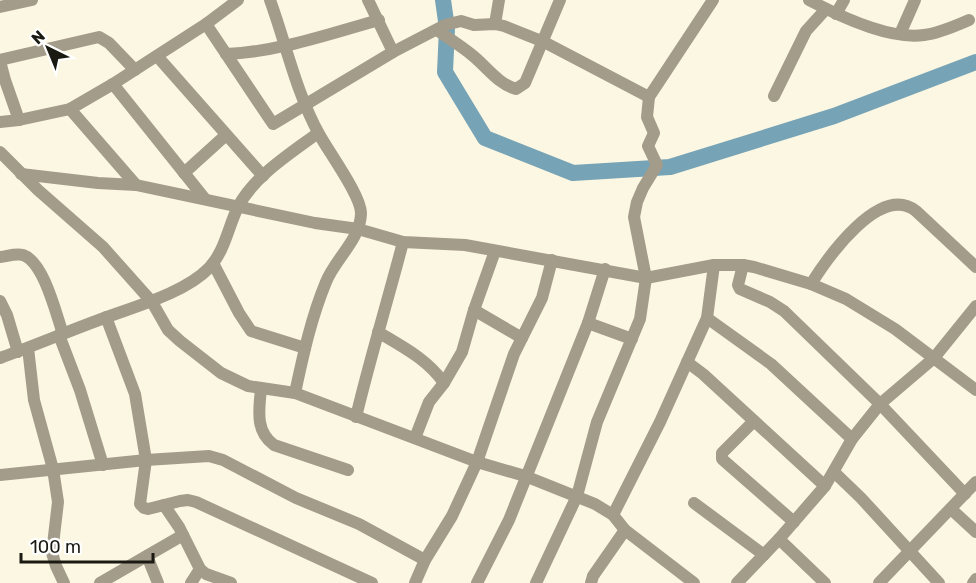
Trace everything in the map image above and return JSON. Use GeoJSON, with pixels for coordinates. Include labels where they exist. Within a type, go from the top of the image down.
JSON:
{"type":"FeatureCollection","features":[{"type":"Feature","properties":{"kind":"street"},"geometry":{"type":"LineString","coordinates":[[0,7],[32,0]]}},
{"type":"Feature","properties":{"kind":"street"},"geometry":{"type":"LineString","coordinates":[[0,122],[70,108],[157,56],[238,0]]}},
{"type":"Feature","properties":{"kind":"street"},"geometry":{"type":"LineString","coordinates":[[270,0],[304,104],[318,133],[357,198],[361,213],[358,229],[325,284],[304,348],[295,393]]}},
{"type":"Feature","properties":{"kind":"street"},"geometry":{"type":"LineString","coordinates":[[368,0],[393,52]]}},
{"type":"Feature","properties":{"kind":"street"},"geometry":{"type":"LineString","coordinates":[[495,24],[499,0]]}},
{"type":"Feature","properties":{"kind":"street"},"geometry":{"type":"LineString","coordinates":[[437,30],[470,53],[492,75],[516,89],[525,83],[560,0]]}},
{"type":"Feature","properties":{"kind":"street"},"geometry":{"type":"LineString","coordinates":[[536,583],[577,496],[597,422],[632,339],[644,302],[646,278],[634,217],[643,188],[657,165],[648,146],[654,133],[646,117],[649,97],[713,0]]}},
{"type":"Feature","properties":{"kind":"street"},"geometry":{"type":"LineString","coordinates":[[809,0],[831,12],[869,27],[900,34],[924,35],[969,20]]}},
{"type":"Feature","properties":{"kind":"street"},"geometry":{"type":"LineString","coordinates":[[774,96],[806,31],[844,0]]}},
{"type":"Feature","properties":{"kind":"street"},"geometry":{"type":"LineString","coordinates":[[900,34],[915,0]]}},
{"type":"Feature","properties":{"kind":"street"},"geometry":{"type":"LineString","coordinates":[[226,54],[246,53],[286,45],[379,21]]}},
{"type":"Feature","properties":{"kind":"street"},"geometry":{"type":"LineString","coordinates":[[206,24],[273,124],[393,52],[454,22],[461,21],[480,26],[495,24],[544,42],[649,97]]}},
{"type":"Feature","properties":{"kind":"street"},"geometry":{"type":"LineString","coordinates":[[19,120],[0,60],[99,38],[109,43],[135,70]]}},
{"type":"Feature","properties":{"kind":"street"},"geometry":{"type":"LineString","coordinates":[[157,56],[263,176]]}},
{"type":"Feature","properties":{"kind":"street"},"geometry":{"type":"LineString","coordinates":[[113,84],[206,199]]}},
{"type":"Feature","properties":{"kind":"street"},"geometry":{"type":"LineString","coordinates":[[70,108],[136,186]]}},
{"type":"Feature","properties":{"kind":"street"},"geometry":{"type":"LineString","coordinates":[[0,358],[106,317],[152,302],[187,284],[207,270],[218,256],[238,206],[250,189],[318,133]]}},
{"type":"Feature","properties":{"kind":"street"},"geometry":{"type":"LineString","coordinates":[[184,173],[226,135]]}},
{"type":"Feature","properties":{"kind":"street"},"geometry":{"type":"LineString","coordinates":[[0,152],[21,174],[103,247],[152,302],[168,330],[221,373],[248,386],[295,393],[477,462],[525,476],[577,496],[613,515],[625,530],[694,583]]}},
{"type":"Feature","properties":{"kind":"street"},"geometry":{"type":"LineString","coordinates":[[21,174],[136,186],[315,223],[358,229],[403,242],[465,245],[646,278],[714,265],[743,265],[812,284],[846,299],[873,314],[975,389]]}},
{"type":"Feature","properties":{"kind":"street"},"geometry":{"type":"LineString","coordinates":[[812,284],[834,250],[854,228],[890,206],[900,204],[910,206],[976,267]]}},
{"type":"Feature","properties":{"kind":"street"},"geometry":{"type":"LineString","coordinates":[[356,417],[403,242]]}},
{"type":"Feature","properties":{"kind":"street"},"geometry":{"type":"LineString","coordinates":[[415,438],[429,402],[444,383],[462,352],[495,251]]}},
{"type":"Feature","properties":{"kind":"street"},"geometry":{"type":"LineString","coordinates":[[0,257],[17,254],[26,256],[42,274],[103,465]]}},
{"type":"Feature","properties":{"kind":"street"},"geometry":{"type":"LineString","coordinates":[[415,583],[425,560],[452,516],[477,462],[514,354],[542,298],[552,260]]}},
{"type":"Feature","properties":{"kind":"street"},"geometry":{"type":"LineString","coordinates":[[213,263],[238,313],[251,331],[304,348]]}},
{"type":"Feature","properties":{"kind":"street"},"geometry":{"type":"LineString","coordinates":[[613,515],[660,422],[707,318],[714,265]]}},
{"type":"Feature","properties":{"kind":"street"},"geometry":{"type":"LineString","coordinates":[[743,265],[738,285],[740,289],[784,311],[880,404],[965,494]]}},
{"type":"Feature","properties":{"kind":"street"},"geometry":{"type":"LineString","coordinates":[[477,583],[509,520],[588,323],[605,269]]}},
{"type":"Feature","properties":{"kind":"street"},"geometry":{"type":"LineString","coordinates":[[0,301],[23,350],[53,469],[58,502],[52,553],[64,583]]}},
{"type":"Feature","properties":{"kind":"street"},"geometry":{"type":"LineString","coordinates":[[737,583],[825,486],[852,439],[880,404],[934,358],[976,306]]}},
{"type":"Feature","properties":{"kind":"street"},"geometry":{"type":"LineString","coordinates":[[474,310],[522,339]]}},
{"type":"Feature","properties":{"kind":"street"},"geometry":{"type":"LineString","coordinates":[[106,317],[135,394],[146,459],[140,504],[148,509],[188,500],[196,502],[372,583]]}},
{"type":"Feature","properties":{"kind":"street"},"geometry":{"type":"LineString","coordinates":[[707,318],[771,364],[852,439]]}},
{"type":"Feature","properties":{"kind":"street"},"geometry":{"type":"LineString","coordinates":[[588,323],[632,339]]}},
{"type":"Feature","properties":{"kind":"street"},"geometry":{"type":"LineString","coordinates":[[378,332],[425,361],[444,383]]}},
{"type":"Feature","properties":{"kind":"street"},"geometry":{"type":"LineString","coordinates":[[687,362],[825,486]]}},
{"type":"Feature","properties":{"kind":"street"},"geometry":{"type":"LineString","coordinates":[[261,389],[260,424],[269,441],[274,445],[348,470]]}},
{"type":"Feature","properties":{"kind":"street"},"geometry":{"type":"LineString","coordinates":[[754,421],[721,456],[727,465],[794,522]]}},
{"type":"Feature","properties":{"kind":"street"},"geometry":{"type":"LineString","coordinates":[[0,475],[146,459],[209,456],[223,460],[296,498],[359,524],[425,560]]}},
{"type":"Feature","properties":{"kind":"street"},"geometry":{"type":"LineString","coordinates":[[834,472],[939,583]]}},
{"type":"Feature","properties":{"kind":"street"},"geometry":{"type":"LineString","coordinates":[[879,583],[976,482]]}},
{"type":"Feature","properties":{"kind":"street"},"geometry":{"type":"LineString","coordinates":[[694,503],[764,555]]}},
{"type":"Feature","properties":{"kind":"street"},"geometry":{"type":"LineString","coordinates":[[164,505],[183,535],[200,569],[206,574],[231,583]]}},
{"type":"Feature","properties":{"kind":"street"},"geometry":{"type":"LineString","coordinates":[[951,509],[976,532]]}},
{"type":"Feature","properties":{"kind":"street"},"geometry":{"type":"LineString","coordinates":[[591,583],[593,576],[625,530]]}},
{"type":"Feature","properties":{"kind":"street"},"geometry":{"type":"LineString","coordinates":[[100,583],[183,535]]}},
{"type":"Feature","properties":{"kind":"street"},"geometry":{"type":"LineString","coordinates":[[779,539],[825,583]]}},
{"type":"Feature","properties":{"kind":"street"},"geometry":{"type":"LineString","coordinates":[[147,556],[158,583]]}},
{"type":"Feature","properties":{"kind":"street"},"geometry":{"type":"LineString","coordinates":[[190,583],[200,569]]}},
{"type":"Feature","properties":{"kind":"street"},"geometry":{"type":"LineString","coordinates":[[973,583],[976,579]]}},
{"type":"Feature","properties":{"kind":"waterway"},"geometry":{"type":"LineString","coordinates":[[443,0],[447,28],[445,72],[485,138],[573,173],[670,167],[834,116],[976,62]]}}]}
